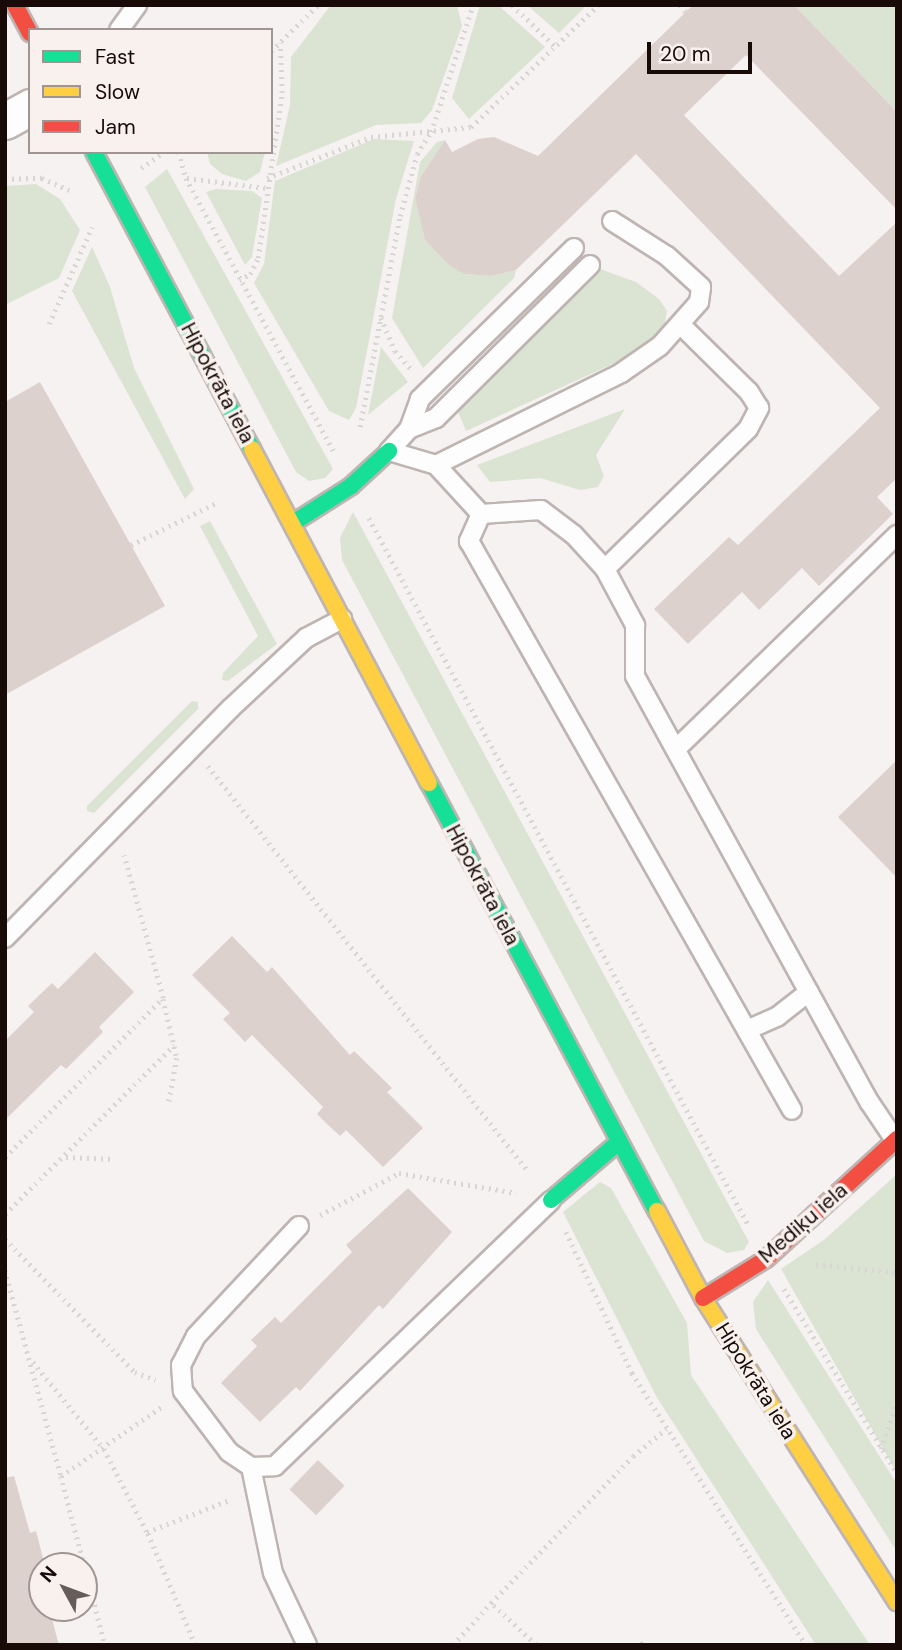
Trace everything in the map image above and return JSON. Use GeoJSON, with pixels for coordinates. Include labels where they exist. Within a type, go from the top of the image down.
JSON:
{"type":"FeatureCollection","features":[{"type":"Feature","properties":{"kind":"street"},"geometry":{"type":"LineString","coordinates":[[15,5],[28,29]]}},
{"type":"Feature","properties":{"kind":"street"},"geometry":{"type":"LineString","coordinates":[[5,121],[28,108]]}},
{"type":"Feature","properties":{"kind":"street","name":"Hipokrāta iela"},"geometry":{"type":"LineString","coordinates":[[95,154],[703,1298],[897,1602]]}},
{"type":"Feature","properties":{"kind":"street"},"geometry":{"type":"LineString","coordinates":[[293,523],[351,486],[389,451]]}},
{"type":"Feature","properties":{"kind":"street","name":"Mediķu iela"},"geometry":{"type":"LineString","coordinates":[[703,1298],[766,1259],[896,1140]]}},
{"type":"Feature","properties":{"kind":"street"},"geometry":{"type":"LineString","coordinates":[[551,1200],[619,1142]]}},
{"type":"Feature","properties":{"kind":"lane"},"geometry":{"type":"LineString","coordinates":[[120,28],[136,5]]}},
{"type":"Feature","properties":{"kind":"lane"},"geometry":{"type":"LineString","coordinates":[[436,464],[621,373],[660,346],[699,302],[701,287],[667,256],[612,221]]}},
{"type":"Feature","properties":{"kind":"lane"},"geometry":{"type":"LineString","coordinates":[[481,514],[436,464],[389,451],[409,429],[420,399],[573,248]]}},
{"type":"Feature","properties":{"kind":"lane"},"geometry":{"type":"LineString","coordinates":[[409,429],[436,418],[590,265]]}},
{"type":"Feature","properties":{"kind":"lane"},"geometry":{"type":"LineString","coordinates":[[606,569],[748,429],[759,408],[748,392],[681,325]]}},
{"type":"Feature","properties":{"kind":"lane"},"geometry":{"type":"LineString","coordinates":[[481,514],[541,510],[574,535],[606,569],[635,625],[635,676],[809,992],[896,1140]]}},
{"type":"Feature","properties":{"kind":"lane"},"geometry":{"type":"LineString","coordinates":[[481,514],[469,541],[792,1110]]}},
{"type":"Feature","properties":{"kind":"lane"},"geometry":{"type":"LineString","coordinates":[[676,749],[897,535]]}},
{"type":"Feature","properties":{"kind":"lane"},"geometry":{"type":"LineString","coordinates":[[5,938],[193,747],[306,638],[342,619]]}},
{"type":"Feature","properties":{"kind":"lane"},"geometry":{"type":"LineString","coordinates":[[747,1030],[778,1016],[809,992]]}},
{"type":"Feature","properties":{"kind":"lane"},"geometry":{"type":"LineString","coordinates":[[299,1226],[196,1335],[181,1365],[183,1391],[229,1452],[251,1467],[275,1466],[551,1200]]}},
{"type":"Feature","properties":{"kind":"lane"},"geometry":{"type":"LineString","coordinates":[[251,1467],[273,1573],[307,1645]]}},
{"type":"Feature","properties":{"kind":"path"},"geometry":{"type":"LineString","coordinates":[[273,49],[318,5]]}},
{"type":"Feature","properties":{"kind":"path"},"geometry":{"type":"LineString","coordinates":[[351,486],[400,216],[417,155],[431,132],[473,5]]}},
{"type":"Feature","properties":{"kind":"path"},"geometry":{"type":"LineString","coordinates":[[512,5],[555,47]]}},
{"type":"Feature","properties":{"kind":"path"},"geometry":{"type":"LineString","coordinates":[[267,178],[371,137],[471,127],[598,5]]}},
{"type":"Feature","properties":{"kind":"path"},"geometry":{"type":"LineString","coordinates":[[680,5],[686,12]]}},
{"type":"Feature","properties":{"kind":"path"},"geometry":{"type":"LineString","coordinates":[[273,144],[282,93],[280,43]]}},
{"type":"Feature","properties":{"kind":"path"},"geometry":{"type":"LineString","coordinates":[[135,172],[161,154]]}},
{"type":"Feature","properties":{"kind":"path"},"geometry":{"type":"LineString","coordinates":[[180,154],[186,178],[239,280],[766,1259],[897,1473]]}},
{"type":"Feature","properties":{"kind":"path"},"geometry":{"type":"LineString","coordinates":[[239,280],[250,274],[258,258],[271,154]]}},
{"type":"Feature","properties":{"kind":"path"},"geometry":{"type":"LineString","coordinates":[[5,179],[42,178],[74,192],[80,200]]}},
{"type":"Feature","properties":{"kind":"path"},"geometry":{"type":"LineString","coordinates":[[186,178],[266,188]]}},
{"type":"Feature","properties":{"kind":"path"},"geometry":{"type":"LineString","coordinates":[[49,324],[93,229]]}},
{"type":"Feature","properties":{"kind":"path"},"geometry":{"type":"LineString","coordinates":[[131,545],[216,503]]}},
{"type":"Feature","properties":{"kind":"path"},"geometry":{"type":"LineString","coordinates":[[193,747],[551,1200],[632,1373],[806,1645]]}},
{"type":"Feature","properties":{"kind":"path"},"geometry":{"type":"LineString","coordinates":[[116,828],[177,1058],[169,1101]]}},
{"type":"Feature","properties":{"kind":"path"},"geometry":{"type":"LineString","coordinates":[[5,1157],[163,998]]}},
{"type":"Feature","properties":{"kind":"path"},"geometry":{"type":"LineString","coordinates":[[5,1214],[65,1157],[174,1045]]}},
{"type":"Feature","properties":{"kind":"path"},"geometry":{"type":"LineString","coordinates":[[65,1157],[114,1159]]}},
{"type":"Feature","properties":{"kind":"path"},"geometry":{"type":"LineString","coordinates":[[299,1226],[398,1173],[551,1200]]}},
{"type":"Feature","properties":{"kind":"path"},"geometry":{"type":"LineString","coordinates":[[5,1239],[135,1372],[183,1391]]}},
{"type":"Feature","properties":{"kind":"path"},"geometry":{"type":"LineString","coordinates":[[766,1259],[897,1273]]}},
{"type":"Feature","properties":{"kind":"path"},"geometry":{"type":"LineString","coordinates":[[5,1270],[105,1645]]}},
{"type":"Feature","properties":{"kind":"path"},"geometry":{"type":"LineString","coordinates":[[30,1359],[104,1449],[147,1532],[195,1645]]}},
{"type":"Feature","properties":{"kind":"path"},"geometry":{"type":"LineString","coordinates":[[61,1476],[104,1449],[183,1391]]}},
{"type":"Feature","properties":{"kind":"path"},"geometry":{"type":"LineString","coordinates":[[881,1449],[897,1402]]}},
{"type":"Feature","properties":{"kind":"path"},"geometry":{"type":"LineString","coordinates":[[453,1645],[641,1448],[666,1429]]}},
{"type":"Feature","properties":{"kind":"path"},"geometry":{"type":"LineString","coordinates":[[147,1532],[228,1504],[251,1467]]}},
{"type":"Feature","properties":{"kind":"path"},"geometry":{"type":"LineString","coordinates":[[491,1603],[536,1645]]}},
{"type":"Feature","properties":{"kind":"green space"},"geometry":{"type":"Polygon","coordinates":[[[331,5],[457,5],[462,26],[432,110],[421,123],[376,125],[276,166],[290,105],[291,57],[331,5]]]}},
{"type":"Feature","properties":{"kind":"green space"},"geometry":{"type":"Polygon","coordinates":[[[480,5],[498,5],[545,47],[469,119],[452,98],[480,5]]]}},
{"type":"Feature","properties":{"kind":"green space"},"geometry":{"type":"Polygon","coordinates":[[[527,5],[587,5],[559,33],[527,5]]]}},
{"type":"Feature","properties":{"kind":"green space"},"geometry":{"type":"Polygon","coordinates":[[[794,5],[897,5],[897,112],[794,5]]]}},
{"type":"Feature","properties":{"kind":"green space"},"geometry":{"type":"Polygon","coordinates":[[[374,139],[414,141],[396,199],[356,408],[349,420],[329,411],[254,283],[264,264],[275,181],[374,139]]]}},
{"type":"Feature","properties":{"kind":"green space"},"geometry":{"type":"Polygon","coordinates":[[[445,140],[421,176],[415,199],[425,240],[465,274],[491,276],[516,270],[514,278],[423,368],[392,318],[420,162],[437,142],[445,140]]]}},
{"type":"Feature","properties":{"kind":"green space"},"geometry":{"type":"Polygon","coordinates":[[[208,154],[264,154],[260,172],[246,181],[222,174],[210,164],[208,154]]]}},
{"type":"Feature","properties":{"kind":"green space"},"geometry":{"type":"Polygon","coordinates":[[[167,169],[333,469],[325,478],[309,481],[296,472],[145,187],[167,169]]]}},
{"type":"Feature","properties":{"kind":"green space"},"geometry":{"type":"Polygon","coordinates":[[[36,184],[60,199],[80,230],[59,278],[5,305],[5,186],[36,184]]]}},
{"type":"Feature","properties":{"kind":"green space"},"geometry":{"type":"Polygon","coordinates":[[[216,189],[252,191],[262,198],[252,257],[245,265],[206,192],[216,189]]]}},
{"type":"Feature","properties":{"kind":"green space"},"geometry":{"type":"Polygon","coordinates":[[[92,247],[110,287],[134,368],[194,489],[185,499],[72,291],[92,247]]]}},
{"type":"Feature","properties":{"kind":"green space"},"geometry":{"type":"Polygon","coordinates":[[[600,269],[636,282],[659,299],[667,311],[663,333],[641,351],[466,431],[458,412],[600,269]]]}},
{"type":"Feature","properties":{"kind":"green space"},"geometry":{"type":"Polygon","coordinates":[[[381,347],[408,382],[368,415],[381,347]]]}},
{"type":"Feature","properties":{"kind":"green space"},"geometry":{"type":"Polygon","coordinates":[[[625,409],[596,455],[604,476],[598,487],[580,490],[540,478],[490,482],[477,465],[625,409]]]}},
{"type":"Feature","properties":{"kind":"green space"},"geometry":{"type":"Polygon","coordinates":[[[353,512],[749,1242],[744,1250],[727,1253],[704,1241],[342,560],[340,538],[353,512]]]}},
{"type":"Feature","properties":{"kind":"green space"},"geometry":{"type":"Polygon","coordinates":[[[210,521],[277,644],[228,681],[222,680],[223,673],[258,636],[200,526],[210,521]]]}},
{"type":"Feature","properties":{"kind":"green space"},"geometry":{"type":"Polygon","coordinates":[[[192,701],[198,702],[198,709],[94,813],[87,811],[87,806],[192,701]]]}},
{"type":"Feature","properties":{"kind":"green space"},"geometry":{"type":"Polygon","coordinates":[[[897,1174],[897,1473],[781,1269],[825,1239],[897,1174]]]}},
{"type":"Feature","properties":{"kind":"green space"},"geometry":{"type":"Polygon","coordinates":[[[600,1182],[611,1188],[687,1323],[691,1375],[870,1645],[816,1645],[656,1396],[563,1212],[600,1182]]]}},
{"type":"Feature","properties":{"kind":"green space"},"geometry":{"type":"Polygon","coordinates":[[[768,1280],[897,1484],[897,1552],[756,1329],[753,1302],[768,1280]]]}},
{"type":"Feature","properties":{"kind":"building"},"geometry":{"type":"Polygon","coordinates":[[[693,5],[794,5],[897,112],[897,210],[746,55],[684,115],[839,276],[897,222],[897,478],[877,497],[893,514],[819,586],[802,568],[759,610],[742,592],[688,644],[654,609],[729,537],[738,545],[880,408],[636,154],[516,270],[491,276],[465,274],[450,266],[425,240],[415,199],[421,176],[445,140],[452,152],[478,139],[494,137],[538,156],[693,5]]]}},
{"type":"Feature","properties":{"kind":"building"},"geometry":{"type":"Polygon","coordinates":[[[40,382],[165,606],[5,695],[5,402],[40,382]]]}},
{"type":"Feature","properties":{"kind":"building"},"geometry":{"type":"Polygon","coordinates":[[[897,760],[897,878],[838,817],[897,760]]]}},
{"type":"Feature","properties":{"kind":"building"},"geometry":{"type":"Polygon","coordinates":[[[232,936],[267,972],[272,967],[350,1055],[354,1051],[392,1088],[387,1092],[423,1128],[383,1167],[346,1130],[340,1136],[317,1114],[323,1107],[252,1035],[245,1042],[223,1019],[230,1013],[192,975],[232,936]]]}},
{"type":"Feature","properties":{"kind":"building"},"geometry":{"type":"Polygon","coordinates":[[[95,952],[134,992],[99,1027],[103,1032],[66,1069],[61,1065],[5,1120],[5,1041],[34,1012],[28,1006],[52,983],[58,989],[95,952]]]}},
{"type":"Feature","properties":{"kind":"building"},"geometry":{"type":"Polygon","coordinates":[[[408,1188],[452,1232],[383,1309],[379,1305],[300,1391],[296,1387],[260,1422],[221,1383],[257,1346],[251,1340],[275,1317],[281,1323],[352,1252],[346,1245],[408,1188]]]}},
{"type":"Feature","properties":{"kind":"building"},"geometry":{"type":"Polygon","coordinates":[[[318,1460],[345,1486],[316,1515],[290,1489],[318,1460]]]}},
{"type":"Feature","properties":{"kind":"building"},"geometry":{"type":"Polygon","coordinates":[[[14,1476],[30,1533],[36,1531],[41,1552],[28,1552],[28,1622],[53,1622],[59,1645],[5,1645],[5,1478],[14,1476]]]}},
{"type":"Feature","properties":{"kind":"traffic: fast"},"geometry":{"type":"LineString","coordinates":[[95,154],[252,449]]}},
{"type":"Feature","properties":{"kind":"traffic: fast"},"geometry":{"type":"LineString","coordinates":[[293,523],[351,486],[389,451]]}},
{"type":"Feature","properties":{"kind":"traffic: fast"},"geometry":{"type":"LineString","coordinates":[[429,783],[657,1211]]}},
{"type":"Feature","properties":{"kind":"traffic: fast"},"geometry":{"type":"LineString","coordinates":[[551,1200],[619,1142]]}},
{"type":"Feature","properties":{"kind":"traffic: slow"},"geometry":{"type":"LineString","coordinates":[[252,449],[429,783]]}},
{"type":"Feature","properties":{"kind":"traffic: slow"},"geometry":{"type":"LineString","coordinates":[[657,1211],[703,1298],[897,1602]]}},
{"type":"Feature","properties":{"kind":"traffic: jam"},"geometry":{"type":"LineString","coordinates":[[15,5],[28,29]]}},
{"type":"Feature","properties":{"kind":"traffic: jam"},"geometry":{"type":"LineString","coordinates":[[703,1298],[766,1259],[897,1139]]}}]}
